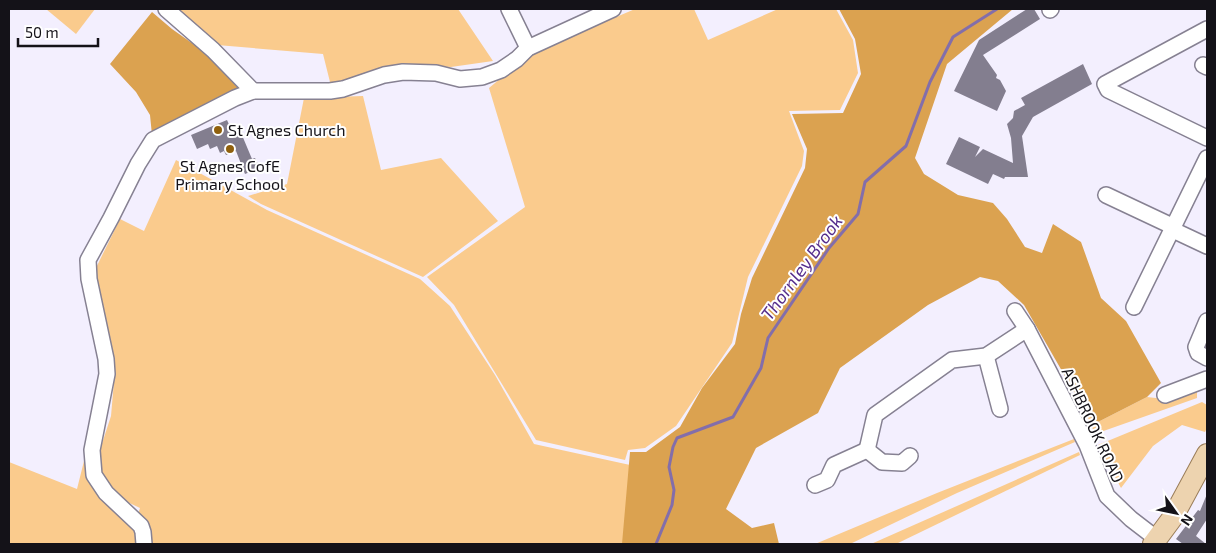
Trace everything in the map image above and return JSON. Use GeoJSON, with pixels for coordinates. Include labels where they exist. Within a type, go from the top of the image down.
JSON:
{"type":"FeatureCollection","features":[{"type":"Feature","properties":{"kind":"main road"},"geometry":{"type":"LineString","coordinates":[[1155,542],[1181,504],[1207,454]]}},
{"type":"Feature","properties":{"kind":"street"},"geometry":{"type":"LineString","coordinates":[[166,9],[213,50],[253,91]]}},
{"type":"Feature","properties":{"kind":"street"},"geometry":{"type":"LineString","coordinates":[[509,9],[528,48]]}},
{"type":"Feature","properties":{"kind":"street"},"geometry":{"type":"LineString","coordinates":[[144,544],[144,532],[141,526],[106,493],[94,475],[92,450],[107,374],[106,359],[89,279],[88,260],[138,164],[153,140],[227,102],[253,91],[336,90],[384,75],[403,72],[436,73],[460,79],[482,77],[517,59],[528,48],[603,11]]}},
{"type":"Feature","properties":{"kind":"street"},"geometry":{"type":"LineString","coordinates":[[1207,29],[1105,84],[1108,90],[1207,138]]}},
{"type":"Feature","properties":{"kind":"street"},"geometry":{"type":"LineString","coordinates":[[1134,307],[1207,158]]}},
{"type":"Feature","properties":{"kind":"street"},"geometry":{"type":"LineString","coordinates":[[1106,195],[1207,246]]}},
{"type":"Feature","properties":{"kind":"street","name":"ASHBROOK ROAD"},"geometry":{"type":"LineString","coordinates":[[1015,311],[1027,329],[1087,445],[1108,496],[1155,542]]}},
{"type":"Feature","properties":{"kind":"street"},"geometry":{"type":"LineString","coordinates":[[1207,321],[1196,347],[1198,353],[1207,358]]}},
{"type":"Feature","properties":{"kind":"street"},"geometry":{"type":"LineString","coordinates":[[867,450],[875,415],[952,360],[986,356],[1027,329]]}},
{"type":"Feature","properties":{"kind":"street"},"geometry":{"type":"LineString","coordinates":[[986,356],[1000,409]]}},
{"type":"Feature","properties":{"kind":"street"},"geometry":{"type":"LineString","coordinates":[[1165,394],[1207,379]]}},
{"type":"Feature","properties":{"kind":"street"},"geometry":{"type":"LineString","coordinates":[[867,450],[882,462],[902,463],[910,456]]}},
{"type":"Feature","properties":{"kind":"street"},"geometry":{"type":"LineString","coordinates":[[815,485],[827,480],[834,465],[867,450]]}},
{"type":"Feature","properties":{"kind":"shaded area"},"geometry":{"type":"Polygon","coordinates":[[[46,9],[95,9],[76,34],[46,9]]]}},
{"type":"Feature","properties":{"kind":"shaded area"},"geometry":{"type":"Polygon","coordinates":[[[178,9],[458,9],[493,61],[451,67],[416,65],[331,86],[323,54],[217,45],[178,9]]]}},
{"type":"Feature","properties":{"kind":"shaded area"},"geometry":{"type":"Polygon","coordinates":[[[635,9],[694,9],[708,40],[778,9],[836,9],[853,40],[858,73],[840,110],[789,111],[804,151],[802,166],[748,277],[732,343],[676,426],[645,448],[628,450],[625,460],[536,440],[454,305],[427,277],[525,207],[489,88],[530,54],[635,9]]]}},
{"type":"Feature","properties":{"kind":"shaded area"},"geometry":{"type":"Polygon","coordinates":[[[839,9],[1013,9],[947,64],[915,158],[924,174],[958,195],[993,203],[1007,219],[1025,247],[1042,253],[1053,224],[1081,242],[1101,298],[1126,321],[1161,383],[1147,397],[1096,423],[1085,411],[1024,305],[998,281],[980,277],[928,305],[840,368],[818,413],[756,448],[726,509],[752,528],[774,523],[779,544],[622,544],[630,452],[646,452],[680,427],[702,388],[735,344],[741,314],[752,278],[805,168],[807,149],[792,114],[843,113],[861,74],[855,39],[839,9]]]}},
{"type":"Feature","properties":{"kind":"shaded area"},"geometry":{"type":"Polygon","coordinates":[[[152,12],[206,53],[240,90],[152,135],[150,115],[136,92],[110,64],[152,12]]]}},
{"type":"Feature","properties":{"kind":"shaded area"},"geometry":{"type":"Polygon","coordinates":[[[363,96],[381,170],[441,158],[498,221],[423,277],[261,204],[248,196],[287,184],[304,98],[363,96]]]}},
{"type":"Feature","properties":{"kind":"shaded area"},"geometry":{"type":"Polygon","coordinates":[[[176,160],[267,210],[420,279],[450,306],[495,375],[534,444],[653,470],[642,544],[148,544],[138,514],[140,508],[121,499],[105,486],[96,462],[111,416],[115,370],[93,274],[120,219],[144,231],[176,160]]]}},
{"type":"Feature","properties":{"kind":"shaded area"},"geometry":{"type":"Polygon","coordinates":[[[1197,390],[1197,398],[1095,434],[1085,411],[1096,423],[1147,397],[1164,399],[1197,390]]]}},
{"type":"Feature","properties":{"kind":"shaded area"},"geometry":{"type":"Polygon","coordinates":[[[1202,402],[1207,405],[1207,428],[1205,432],[1182,425],[1153,446],[1121,488],[1098,445],[1202,402]]]}},
{"type":"Feature","properties":{"kind":"shaded area"},"geometry":{"type":"Polygon","coordinates":[[[1074,439],[1075,442],[957,493],[850,544],[815,544],[937,493],[1074,439]]]}},
{"type":"Feature","properties":{"kind":"shaded area"},"geometry":{"type":"Polygon","coordinates":[[[1079,452],[1080,455],[896,544],[871,544],[1079,452]]]}},
{"type":"Feature","properties":{"kind":"shaded area"},"geometry":{"type":"Polygon","coordinates":[[[84,461],[88,478],[135,525],[139,544],[9,544],[9,462],[77,489],[84,461]]]}},
{"type":"Feature","properties":{"kind":"building"},"geometry":{"type":"Polygon","coordinates":[[[1027,9],[1034,9],[1040,19],[983,55],[1006,91],[997,111],[954,91],[979,40],[1027,9]]]}},
{"type":"Feature","properties":{"kind":"building"},"geometry":{"type":"Polygon","coordinates":[[[1083,64],[1092,84],[1033,117],[1022,136],[1028,177],[1005,177],[1004,179],[993,174],[988,184],[946,164],[959,137],[980,147],[975,157],[983,149],[1013,163],[1011,138],[1007,124],[1013,118],[1014,111],[1025,105],[1021,98],[1083,64]]]}},
{"type":"Feature","properties":{"kind":"building"},"geometry":{"type":"Polygon","coordinates":[[[227,120],[232,131],[239,128],[252,159],[255,158],[260,168],[245,174],[236,151],[226,155],[224,151],[220,153],[217,146],[210,149],[208,144],[197,149],[191,135],[227,120]]]}},
{"type":"Feature","properties":{"kind":"building"},"geometry":{"type":"Polygon","coordinates":[[[1207,494],[1207,519],[1196,536],[1206,544],[1183,544],[1176,539],[1198,510],[1200,511],[1207,494]]]}},
{"type":"Feature","properties":{"kind":"waterway","name":"Thornley Brook"},"geometry":{"type":"LineString","coordinates":[[656,544],[672,505],[674,490],[669,467],[677,438],[733,417],[761,368],[768,338],[829,248],[858,214],[865,182],[906,146],[930,82],[953,37],[997,9]]}},
{"type":"Feature","properties":{"kind":"place","name":"St Agnes Church"},"geometry":{"type":"Point","coordinates":[218,130]}},
{"type":"Feature","properties":{"kind":"place","name":"St Agnes CofE Primary School"},"geometry":{"type":"Point","coordinates":[230,149]}}]}
